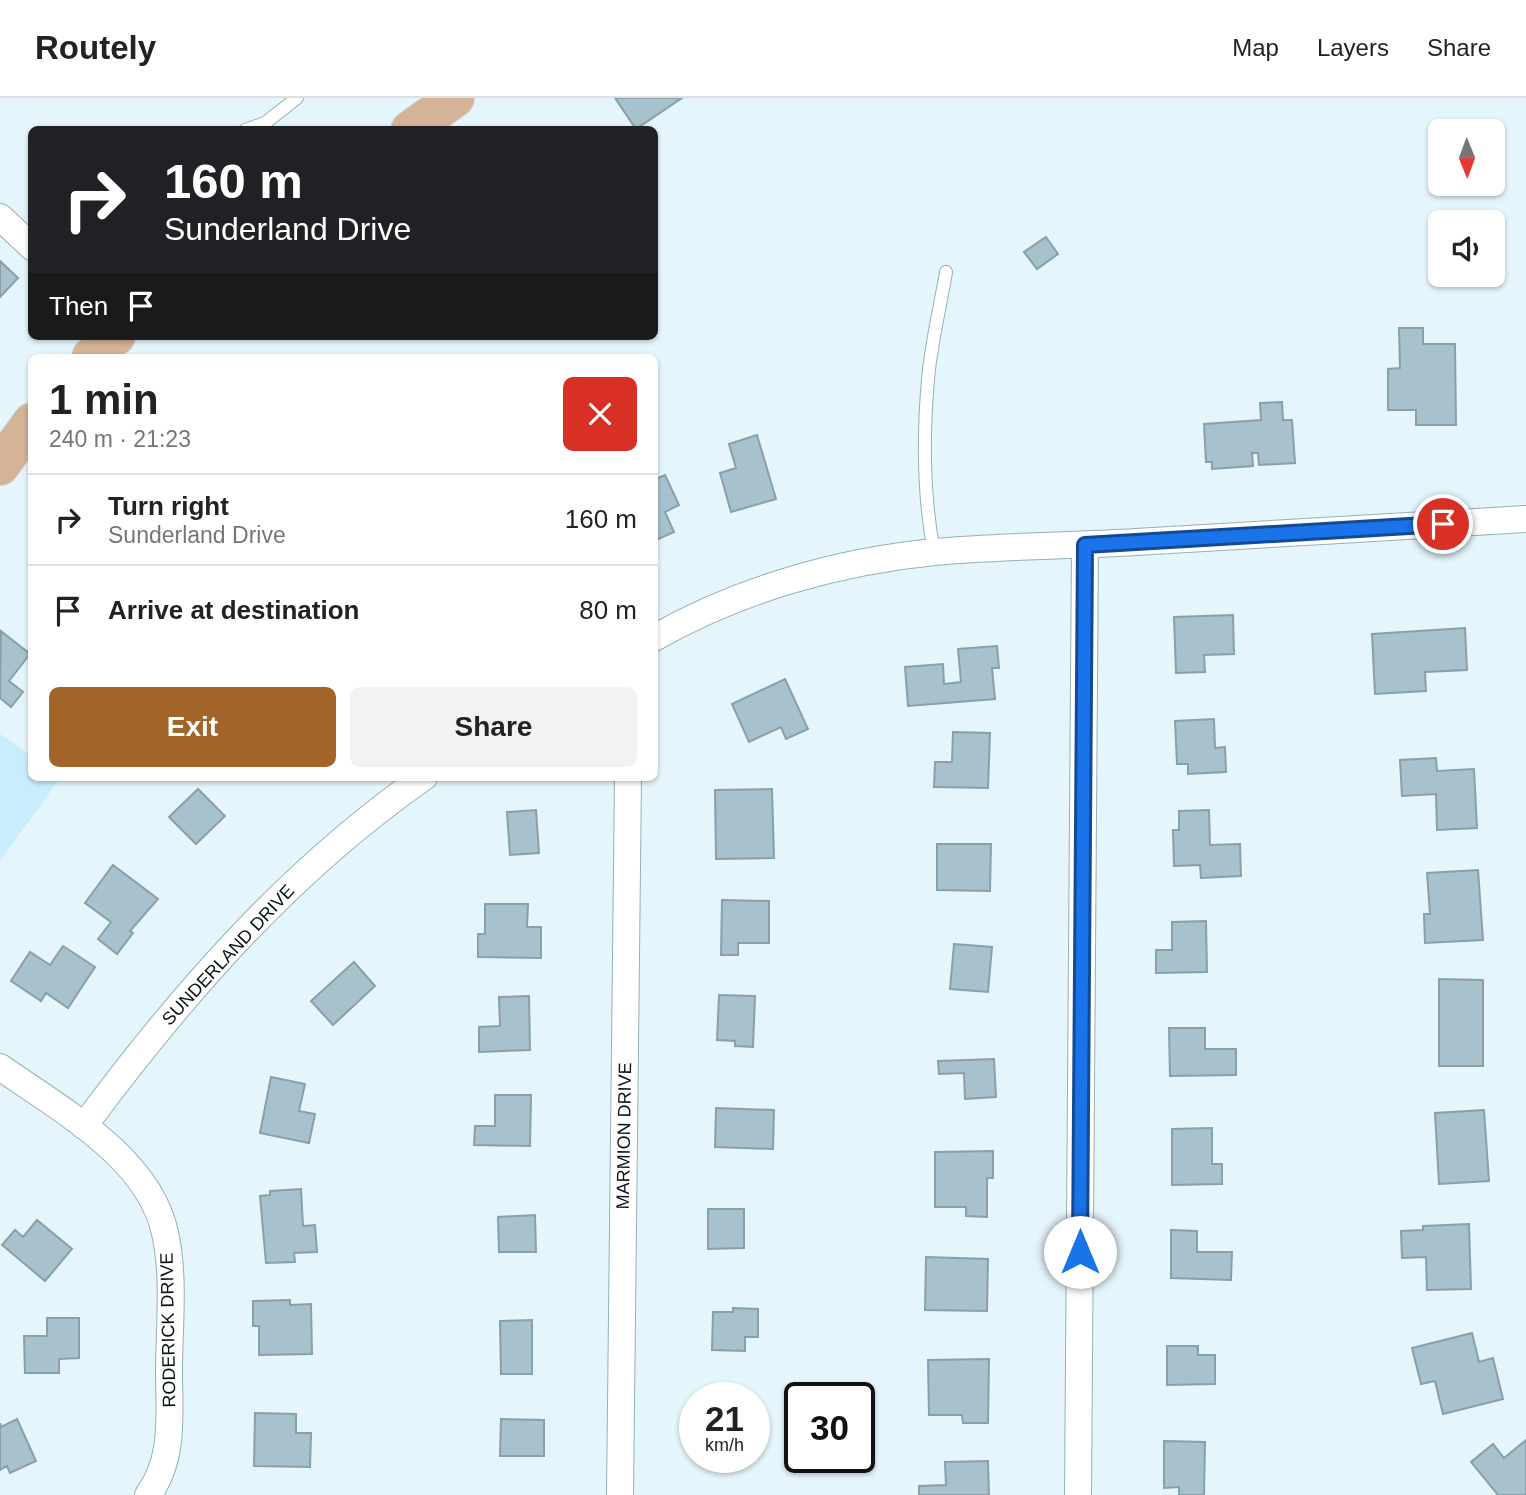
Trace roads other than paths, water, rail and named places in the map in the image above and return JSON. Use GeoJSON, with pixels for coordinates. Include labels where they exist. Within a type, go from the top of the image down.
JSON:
{"type":"FeatureCollection","features":[{"type":"Feature","properties":{"kind":"main road"},"geometry":{"type":"LineString","coordinates":[[416,126],[455,98]]}},
{"type":"Feature","properties":{"kind":"main road"},"geometry":{"type":"LineString","coordinates":[[95,354],[111,340]]}},
{"type":"Feature","properties":{"kind":"main road"},"geometry":{"type":"LineString","coordinates":[[0,466],[28,428]]}},
{"type":"Feature","properties":{"kind":"street"},"geometry":{"type":"LineString","coordinates":[[0,218],[28,241]]}},
{"type":"Feature","properties":{"kind":"street"},"geometry":{"type":"LineString","coordinates":[[658,636],[740,598],[803,578],[848,566],[934,552],[1526,519]]}},
{"type":"Feature","properties":{"kind":"street"},"geometry":{"type":"LineString","coordinates":[[1079,1495],[1085,545]]}},
{"type":"Feature","properties":{"kind":"street","name":"SUNDERLAND DRIVE"},"geometry":{"type":"LineString","coordinates":[[84,1126],[132,1061],[242,933],[306,871],[391,800],[418,781]]}},
{"type":"Feature","properties":{"kind":"street","name":"MARMION DRIVE"},"geometry":{"type":"LineString","coordinates":[[620,1495],[628,781]]}},
{"type":"Feature","properties":{"kind":"street","name":"RODERICK DRIVE"},"geometry":{"type":"LineString","coordinates":[[0,1068],[84,1126],[113,1150],[142,1181],[160,1213],[166,1235],[170,1277],[169,1431],[162,1472],[148,1495]]}},
{"type":"Feature","properties":{"kind":"lane"},"geometry":{"type":"LineString","coordinates":[[256,126],[265,123],[297,98]]}},
{"type":"Feature","properties":{"kind":"lane"},"geometry":{"type":"LineString","coordinates":[[934,552],[926,513],[928,377],[946,272]]}}]}
